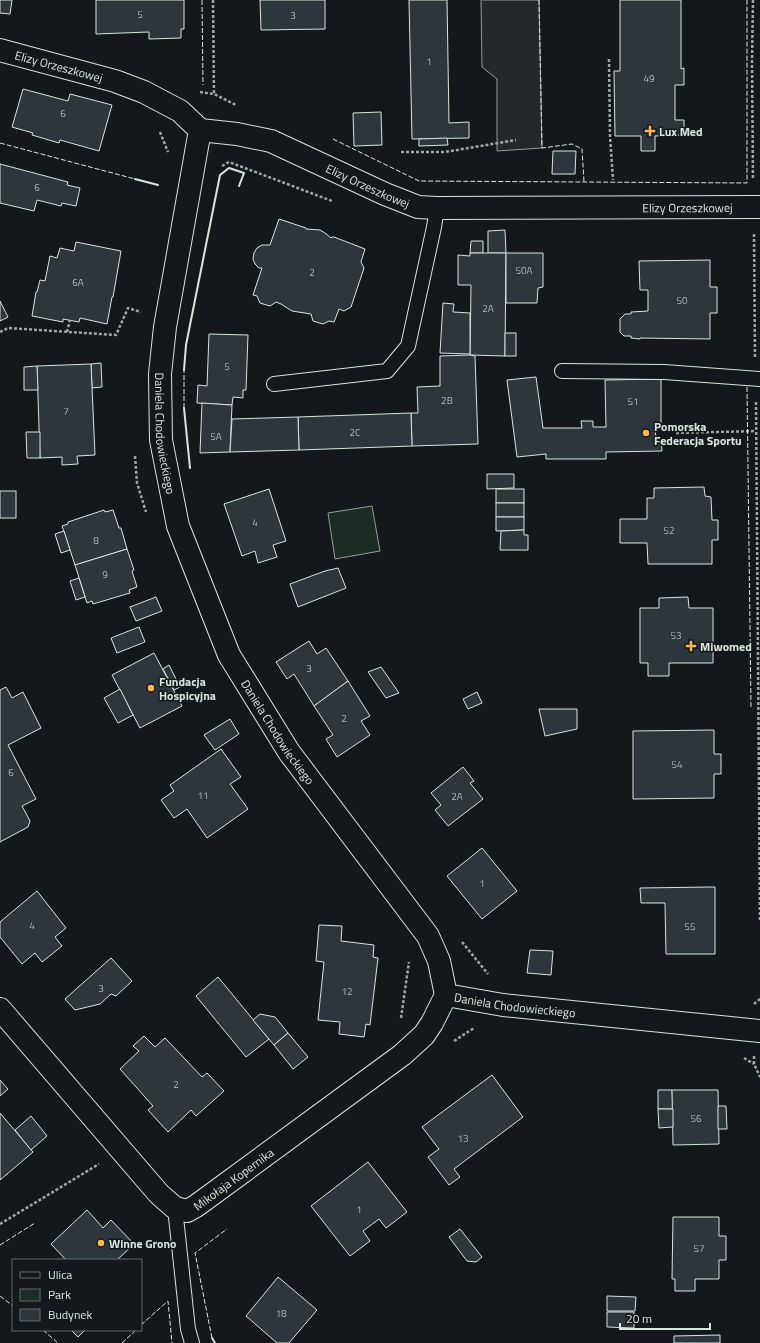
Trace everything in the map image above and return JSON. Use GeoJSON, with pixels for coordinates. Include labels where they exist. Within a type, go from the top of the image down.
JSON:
{"type":"FeatureCollection","features":[{"type":"Feature","properties":{"kind":"street","name":"Elizy Orzeszkowej"},"geometry":{"type":"LineString","coordinates":[[0,50],[115,81],[144,92],[180,111],[200,130],[237,134],[271,141],[385,194],[418,207],[760,207]]}},
{"type":"Feature","properties":{"kind":"street","name":"Daniela Chodowieckiego"},"geometry":{"type":"LineString","coordinates":[[200,130],[166,327],[160,374],[161,440],[178,526],[229,655],[289,752],[428,936],[439,961],[446,995],[503,1005],[760,1031]]}},
{"type":"Feature","properties":{"kind":"street","name":"Mikołaja Kopernika"},"geometry":{"type":"LineString","coordinates":[[0,1009],[159,1194],[175,1208],[187,1211],[196,1206],[402,1055],[424,1035],[432,1023],[446,995]]}},
{"type":"Feature","properties":{"kind":"lane"},"geometry":{"type":"LineString","coordinates":[[274,384],[387,371],[408,346],[437,208]]}},
{"type":"Feature","properties":{"kind":"lane"},"geometry":{"type":"LineString","coordinates":[[562,371],[664,372],[758,378]]}},
{"type":"Feature","properties":{"kind":"lane"},"geometry":{"type":"LineString","coordinates":[[175,1208],[188,1329],[192,1343]]}},
{"type":"Feature","properties":{"kind":"path"},"geometry":{"type":"LineString","coordinates":[[213,0],[214,94]]}},
{"type":"Feature","properties":{"kind":"path"},"geometry":{"type":"LineString","coordinates":[[753,0],[752,61],[754,182]]}},
{"type":"Feature","properties":{"kind":"path"},"geometry":{"type":"LineString","coordinates":[[609,59],[610,136],[614,182]]}},
{"type":"Feature","properties":{"kind":"path"},"geometry":{"type":"LineString","coordinates":[[194,91],[214,94],[239,107]]}},
{"type":"Feature","properties":{"kind":"path"},"geometry":{"type":"LineString","coordinates":[[156,127],[161,133],[170,157]]}},
{"type":"Feature","properties":{"kind":"path"},"geometry":{"type":"LineString","coordinates":[[401,152],[445,152],[516,140]]}},
{"type":"Feature","properties":{"kind":"path"},"geometry":{"type":"LineString","coordinates":[[754,233],[758,378],[756,431],[760,921]]}},
{"type":"Feature","properties":{"kind":"path"},"geometry":{"type":"LineString","coordinates":[[0,332],[8,328],[116,334],[128,308],[145,312]]}},
{"type":"Feature","properties":{"kind":"path"},"geometry":{"type":"LineString","coordinates":[[67,332],[70,320]]}},
{"type":"Feature","properties":{"kind":"path"},"geometry":{"type":"LineString","coordinates":[[676,433],[756,431]]}},
{"type":"Feature","properties":{"kind":"path"},"geometry":{"type":"LineString","coordinates":[[135,455],[137,483],[146,513]]}},
{"type":"Feature","properties":{"kind":"path"},"geometry":{"type":"LineString","coordinates":[[459,938],[486,972],[491,976]]}},
{"type":"Feature","properties":{"kind":"path"},"geometry":{"type":"LineString","coordinates":[[401,1021],[409,957]]}},
{"type":"Feature","properties":{"kind":"path"},"geometry":{"type":"LineString","coordinates":[[750,1008],[760,999]]}},
{"type":"Feature","properties":{"kind":"path"},"geometry":{"type":"LineString","coordinates":[[754,1064],[760,1077]]}},
{"type":"Feature","properties":{"kind":"path"},"geometry":{"type":"LineString","coordinates":[[0,1224],[122,1151]]}},
{"type":"Feature","properties":{"kind":"green space"},"geometry":{"type":"Polygon","coordinates":[[[372,506],[380,551],[335,559],[328,513],[372,506]]]}},
{"type":"Feature","properties":{"kind":"shaded area"},"geometry":{"type":"Polygon","coordinates":[[[481,0],[539,0],[542,148],[497,151],[497,79],[482,67],[481,0]]]}},
{"type":"Feature","properties":{"kind":"building"},"geometry":{"type":"Polygon","coordinates":[[[0,0],[12,0],[10,14],[0,13],[0,0]]]}},
{"type":"Feature","properties":{"kind":"building"},"geometry":{"type":"Polygon","coordinates":[[[96,0],[184,0],[184,29],[181,29],[181,38],[149,39],[149,32],[96,34],[96,0]]]}},
{"type":"Feature","properties":{"kind":"building"},"geometry":{"type":"Polygon","coordinates":[[[260,0],[325,0],[325,29],[261,30],[260,0]]]}},
{"type":"Feature","properties":{"kind":"building"},"geometry":{"type":"Polygon","coordinates":[[[409,0],[447,0],[449,123],[469,122],[469,138],[412,139],[409,0]]]}},
{"type":"Feature","properties":{"kind":"building"},"geometry":{"type":"Polygon","coordinates":[[[620,0],[681,0],[681,69],[684,68],[684,85],[675,85],[675,120],[684,120],[684,135],[655,136],[655,151],[641,151],[641,136],[615,136],[614,71],[620,71],[620,0]]]}},
{"type":"Feature","properties":{"kind":"building"},"geometry":{"type":"Polygon","coordinates":[[[23,89],[68,101],[70,94],[112,105],[99,151],[60,140],[59,143],[12,127],[23,89]]]}},
{"type":"Feature","properties":{"kind":"building"},"geometry":{"type":"Polygon","coordinates":[[[381,112],[382,145],[354,146],[353,113],[381,112]]]}},
{"type":"Feature","properties":{"kind":"building"},"geometry":{"type":"Polygon","coordinates":[[[447,138],[448,145],[419,146],[419,139],[447,138]]]}},
{"type":"Feature","properties":{"kind":"building"},"geometry":{"type":"Polygon","coordinates":[[[553,151],[576,151],[575,174],[552,174],[553,151]]]}},
{"type":"Feature","properties":{"kind":"building"},"geometry":{"type":"Polygon","coordinates":[[[0,164],[68,182],[67,185],[80,188],[76,206],[62,203],[61,206],[37,200],[34,211],[0,203],[0,164]]]}},
{"type":"Feature","properties":{"kind":"building"},"geometry":{"type":"Polygon","coordinates":[[[279,219],[306,229],[320,230],[331,238],[334,237],[365,249],[361,262],[364,268],[351,307],[344,311],[339,309],[334,322],[329,321],[323,324],[313,321],[311,314],[292,311],[276,302],[270,306],[260,303],[257,296],[253,295],[262,268],[259,268],[255,264],[253,259],[254,253],[257,248],[262,245],[270,245],[279,219]]]}},
{"type":"Feature","properties":{"kind":"building"},"geometry":{"type":"Polygon","coordinates":[[[505,230],[506,253],[488,253],[488,231],[505,230]]]}},
{"type":"Feature","properties":{"kind":"building"},"geometry":{"type":"Polygon","coordinates":[[[471,241],[483,241],[483,253],[470,253],[471,241]]]}},
{"type":"Feature","properties":{"kind":"building"},"geometry":{"type":"Polygon","coordinates":[[[76,242],[121,251],[107,324],[80,318],[79,322],[63,319],[63,322],[32,316],[36,292],[40,280],[45,281],[50,256],[57,258],[60,248],[74,251],[76,242]]]}},
{"type":"Feature","properties":{"kind":"building"},"geometry":{"type":"Polygon","coordinates":[[[470,253],[506,253],[505,356],[470,355],[471,285],[458,285],[458,255],[470,256],[470,253]]]}},
{"type":"Feature","properties":{"kind":"building"},"geometry":{"type":"Polygon","coordinates":[[[506,253],[543,253],[543,287],[538,288],[537,303],[506,303],[506,253]]]}},
{"type":"Feature","properties":{"kind":"building"},"geometry":{"type":"Polygon","coordinates":[[[710,260],[710,287],[717,287],[717,313],[710,313],[710,339],[640,339],[631,338],[631,336],[624,336],[620,332],[620,319],[625,314],[631,314],[631,312],[648,311],[648,290],[640,290],[639,261],[710,260]]]}},
{"type":"Feature","properties":{"kind":"building"},"geometry":{"type":"Polygon","coordinates":[[[0,301],[8,317],[0,321],[0,301]]]}},
{"type":"Feature","properties":{"kind":"building"},"geometry":{"type":"Polygon","coordinates":[[[443,303],[454,304],[453,312],[470,313],[470,354],[440,353],[443,303]]]}},
{"type":"Feature","properties":{"kind":"building"},"geometry":{"type":"Polygon","coordinates":[[[505,333],[516,333],[516,356],[505,356],[505,333]]]}},
{"type":"Feature","properties":{"kind":"building"},"geometry":{"type":"Polygon","coordinates":[[[209,334],[248,335],[246,390],[243,390],[243,398],[233,397],[232,405],[197,403],[198,385],[207,386],[209,334]]]}},
{"type":"Feature","properties":{"kind":"building"},"geometry":{"type":"Polygon","coordinates":[[[440,356],[475,356],[478,444],[412,446],[411,413],[418,413],[417,387],[440,386],[440,356]]]}},
{"type":"Feature","properties":{"kind":"building"},"geometry":{"type":"Polygon","coordinates":[[[101,363],[102,387],[92,388],[91,364],[101,363]]]}},
{"type":"Feature","properties":{"kind":"building"},"geometry":{"type":"Polygon","coordinates":[[[91,364],[95,455],[77,456],[78,464],[62,465],[62,457],[40,458],[37,366],[91,364]]]}},
{"type":"Feature","properties":{"kind":"building"},"geometry":{"type":"Polygon","coordinates":[[[37,366],[38,390],[24,390],[24,367],[37,366]]]}},
{"type":"Feature","properties":{"kind":"building"},"geometry":{"type":"Polygon","coordinates":[[[536,377],[543,428],[582,428],[581,421],[593,421],[593,427],[606,427],[605,380],[661,379],[661,427],[655,428],[656,438],[661,438],[662,451],[606,452],[606,459],[546,459],[546,454],[517,457],[507,380],[536,377]]]}},
{"type":"Feature","properties":{"kind":"building"},"geometry":{"type":"Polygon","coordinates":[[[202,403],[232,405],[230,452],[200,453],[202,403]]]}},
{"type":"Feature","properties":{"kind":"building"},"geometry":{"type":"Polygon","coordinates":[[[411,413],[412,446],[299,450],[298,417],[411,413]]]}},
{"type":"Feature","properties":{"kind":"building"},"geometry":{"type":"Polygon","coordinates":[[[298,417],[299,450],[230,452],[232,419],[298,417]]]}},
{"type":"Feature","properties":{"kind":"building"},"geometry":{"type":"Polygon","coordinates":[[[26,432],[40,432],[40,458],[27,458],[26,432]]]}},
{"type":"Feature","properties":{"kind":"building"},"geometry":{"type":"Polygon","coordinates":[[[487,474],[514,474],[514,488],[487,489],[487,474]]]}},
{"type":"Feature","properties":{"kind":"building"},"geometry":{"type":"Polygon","coordinates":[[[704,487],[705,496],[711,497],[712,520],[718,520],[718,540],[712,540],[712,564],[648,564],[647,543],[620,543],[620,519],[647,519],[647,498],[654,498],[654,488],[704,487]]]}},
{"type":"Feature","properties":{"kind":"building"},"geometry":{"type":"Polygon","coordinates":[[[269,489],[286,541],[273,545],[277,557],[258,563],[255,551],[242,556],[224,504],[269,489]]]}},
{"type":"Feature","properties":{"kind":"building"},"geometry":{"type":"Polygon","coordinates":[[[496,489],[524,489],[524,503],[496,503],[496,489]]]}},
{"type":"Feature","properties":{"kind":"building"},"geometry":{"type":"Polygon","coordinates":[[[0,491],[16,491],[16,518],[0,518],[0,491]]]}},
{"type":"Feature","properties":{"kind":"building"},"geometry":{"type":"Polygon","coordinates":[[[496,503],[524,503],[524,517],[496,517],[496,503]]]}},
{"type":"Feature","properties":{"kind":"building"},"geometry":{"type":"Polygon","coordinates":[[[104,510],[105,512],[113,510],[119,528],[121,528],[127,549],[75,565],[62,526],[68,524],[68,522],[104,510]]]}},
{"type":"Feature","properties":{"kind":"building"},"geometry":{"type":"Polygon","coordinates":[[[496,517],[524,517],[524,530],[496,531],[496,517]]]}},
{"type":"Feature","properties":{"kind":"building"},"geometry":{"type":"Polygon","coordinates":[[[524,530],[524,535],[528,535],[528,550],[500,550],[501,531],[524,530]]]}},
{"type":"Feature","properties":{"kind":"building"},"geometry":{"type":"Polygon","coordinates":[[[64,531],[70,550],[61,553],[55,534],[64,531]]]}},
{"type":"Feature","properties":{"kind":"building"},"geometry":{"type":"Polygon","coordinates":[[[127,549],[134,570],[132,571],[137,587],[129,590],[130,593],[93,604],[92,601],[87,603],[75,565],[127,549]]]}},
{"type":"Feature","properties":{"kind":"building"},"geometry":{"type":"Polygon","coordinates":[[[338,568],[346,588],[298,607],[290,584],[325,571],[338,568]]]}},
{"type":"Feature","properties":{"kind":"building"},"geometry":{"type":"Polygon","coordinates":[[[79,578],[85,597],[76,600],[70,581],[79,578]]]}},
{"type":"Feature","properties":{"kind":"building"},"geometry":{"type":"Polygon","coordinates":[[[156,597],[162,611],[136,621],[130,607],[156,597]]]}},
{"type":"Feature","properties":{"kind":"building"},"geometry":{"type":"Polygon","coordinates":[[[688,597],[689,608],[713,608],[713,663],[669,663],[669,676],[648,676],[648,663],[640,663],[640,608],[659,608],[659,598],[688,597]]]}},
{"type":"Feature","properties":{"kind":"building"},"geometry":{"type":"Polygon","coordinates":[[[139,627],[145,642],[117,653],[111,638],[139,627]]]}},
{"type":"Feature","properties":{"kind":"building"},"geometry":{"type":"Polygon","coordinates":[[[309,641],[317,654],[326,648],[348,681],[314,706],[294,674],[287,679],[276,662],[309,641]]]}},
{"type":"Feature","properties":{"kind":"building"},"geometry":{"type":"Polygon","coordinates":[[[154,653],[182,706],[140,728],[112,675],[154,653]]]}},
{"type":"Feature","properties":{"kind":"building"},"geometry":{"type":"Polygon","coordinates":[[[169,665],[180,687],[174,690],[163,669],[169,665]]]}},
{"type":"Feature","properties":{"kind":"building"},"geometry":{"type":"Polygon","coordinates":[[[381,667],[399,693],[386,698],[368,672],[381,667]]]}},
{"type":"Feature","properties":{"kind":"building"},"geometry":{"type":"Polygon","coordinates":[[[348,681],[370,716],[361,721],[370,735],[337,757],[326,739],[333,735],[314,706],[348,681]]]}},
{"type":"Feature","properties":{"kind":"building"},"geometry":{"type":"Polygon","coordinates":[[[6,687],[12,698],[23,692],[41,728],[8,745],[36,799],[22,806],[30,821],[28,827],[0,842],[0,690],[6,687]]]}},
{"type":"Feature","properties":{"kind":"building"},"geometry":{"type":"Polygon","coordinates":[[[120,689],[133,715],[118,723],[104,698],[120,689]]]}},
{"type":"Feature","properties":{"kind":"building"},"geometry":{"type":"Polygon","coordinates":[[[477,692],[482,703],[468,709],[463,699],[477,692]]]}},
{"type":"Feature","properties":{"kind":"building"},"geometry":{"type":"Polygon","coordinates":[[[539,709],[577,709],[577,729],[545,736],[539,709]]]}},
{"type":"Feature","properties":{"kind":"building"},"geometry":{"type":"Polygon","coordinates":[[[230,719],[239,734],[215,750],[204,735],[230,719]]]}},
{"type":"Feature","properties":{"kind":"building"},"geometry":{"type":"Polygon","coordinates":[[[714,730],[714,754],[721,754],[721,774],[714,774],[714,798],[633,799],[633,731],[714,730]]]}},
{"type":"Feature","properties":{"kind":"building"},"geometry":{"type":"Polygon","coordinates":[[[221,749],[241,777],[230,784],[248,809],[207,838],[187,809],[174,818],[161,800],[174,791],[170,785],[221,749]]]}},
{"type":"Feature","properties":{"kind":"building"},"geometry":{"type":"Polygon","coordinates":[[[463,767],[474,781],[470,783],[483,799],[448,826],[435,810],[441,805],[431,793],[463,767]]]}},
{"type":"Feature","properties":{"kind":"building"},"geometry":{"type":"Polygon","coordinates":[[[482,848],[517,891],[482,919],[447,876],[482,848]]]}},
{"type":"Feature","properties":{"kind":"building"},"geometry":{"type":"Polygon","coordinates":[[[715,887],[715,954],[666,954],[665,903],[641,903],[640,888],[715,887]]]}},
{"type":"Feature","properties":{"kind":"building"},"geometry":{"type":"Polygon","coordinates":[[[37,891],[66,928],[55,937],[62,946],[42,962],[35,953],[22,964],[0,937],[0,922],[37,891]]]}},
{"type":"Feature","properties":{"kind":"building"},"geometry":{"type":"Polygon","coordinates":[[[319,925],[342,926],[341,941],[374,945],[373,957],[378,958],[370,1025],[366,1024],[364,1037],[339,1034],[340,1022],[318,1020],[324,962],[316,961],[319,925]]]}},
{"type":"Feature","properties":{"kind":"building"},"geometry":{"type":"Polygon","coordinates":[[[530,950],[553,951],[551,975],[527,973],[530,950]]]}},
{"type":"Feature","properties":{"kind":"building"},"geometry":{"type":"Polygon","coordinates":[[[111,958],[132,981],[116,996],[111,994],[100,1004],[75,1010],[65,999],[111,958]]]}},
{"type":"Feature","properties":{"kind":"building"},"geometry":{"type":"Polygon","coordinates":[[[218,977],[269,1039],[246,1057],[196,996],[218,977]]]}},
{"type":"Feature","properties":{"kind":"building"},"geometry":{"type":"Polygon","coordinates":[[[260,1014],[275,1017],[288,1033],[274,1045],[253,1020],[260,1014]]]}},
{"type":"Feature","properties":{"kind":"building"},"geometry":{"type":"Polygon","coordinates":[[[288,1033],[308,1057],[293,1069],[274,1045],[288,1033]]]}},
{"type":"Feature","properties":{"kind":"building"},"geometry":{"type":"Polygon","coordinates":[[[144,1036],[155,1047],[165,1038],[202,1077],[207,1073],[224,1091],[196,1116],[191,1110],[168,1132],[148,1110],[153,1106],[120,1069],[139,1051],[133,1046],[144,1036]]]}},
{"type":"Feature","properties":{"kind":"building"},"geometry":{"type":"Polygon","coordinates":[[[492,1075],[523,1117],[454,1169],[460,1177],[449,1185],[428,1157],[439,1149],[422,1127],[492,1075]]]}},
{"type":"Feature","properties":{"kind":"building"},"geometry":{"type":"Polygon","coordinates":[[[0,1080],[8,1089],[0,1096],[0,1080]]]}},
{"type":"Feature","properties":{"kind":"building"},"geometry":{"type":"Polygon","coordinates":[[[658,1090],[672,1090],[673,1109],[658,1109],[658,1090]]]}},
{"type":"Feature","properties":{"kind":"building"},"geometry":{"type":"Polygon","coordinates":[[[672,1090],[718,1090],[719,1144],[673,1145],[672,1090]]]}},
{"type":"Feature","properties":{"kind":"building"},"geometry":{"type":"Polygon","coordinates":[[[718,1106],[726,1106],[727,1129],[718,1129],[718,1106]]]}},
{"type":"Feature","properties":{"kind":"building"},"geometry":{"type":"Polygon","coordinates":[[[658,1109],[673,1109],[673,1127],[659,1128],[658,1109]]]}},
{"type":"Feature","properties":{"kind":"building"},"geometry":{"type":"Polygon","coordinates":[[[0,1113],[33,1152],[0,1180],[0,1113]]]}},
{"type":"Feature","properties":{"kind":"building"},"geometry":{"type":"Polygon","coordinates":[[[31,1116],[47,1136],[31,1150],[15,1130],[31,1116]]]}},
{"type":"Feature","properties":{"kind":"building"},"geometry":{"type":"Polygon","coordinates":[[[368,1162],[407,1212],[386,1228],[379,1219],[363,1231],[370,1241],[350,1256],[311,1206],[368,1162]]]}},
{"type":"Feature","properties":{"kind":"building"},"geometry":{"type":"Polygon","coordinates":[[[87,1210],[103,1228],[111,1220],[134,1244],[118,1259],[65,1259],[51,1244],[87,1210]]]}},
{"type":"Feature","properties":{"kind":"building"},"geometry":{"type":"Polygon","coordinates":[[[673,1217],[719,1217],[719,1236],[726,1236],[726,1260],[719,1260],[719,1279],[695,1279],[695,1291],[675,1291],[675,1279],[672,1279],[673,1217]]]}},
{"type":"Feature","properties":{"kind":"building"},"geometry":{"type":"Polygon","coordinates":[[[460,1229],[482,1257],[476,1262],[467,1261],[449,1237],[460,1229]]]}},
{"type":"Feature","properties":{"kind":"building"},"geometry":{"type":"Polygon","coordinates":[[[278,1277],[317,1310],[289,1343],[277,1343],[246,1316],[278,1277]]]}},
{"type":"Feature","properties":{"kind":"building"},"geometry":{"type":"Polygon","coordinates":[[[607,1296],[636,1297],[635,1311],[607,1311],[607,1296]]]}},
{"type":"Feature","properties":{"kind":"building"},"geometry":{"type":"Polygon","coordinates":[[[607,1312],[634,1312],[634,1328],[607,1327],[607,1312]]]}},
{"type":"Feature","properties":{"kind":"building"},"geometry":{"type":"Polygon","coordinates":[[[72,1331],[84,1331],[78,1337],[72,1331]]]}},
{"type":"Feature","properties":{"kind":"building"},"geometry":{"type":"Polygon","coordinates":[[[720,1335],[720,1343],[674,1343],[674,1336],[720,1335]]]}},
{"type":"Feature","properties":{"kind":"fence"},"geometry":{"type":"LineString","coordinates":[[202,0],[203,85]]}},
{"type":"Feature","properties":{"kind":"fence"},"geometry":{"type":"LineString","coordinates":[[539,0],[542,148],[572,144],[582,149],[584,182]]}},
{"type":"Feature","properties":{"kind":"fence"},"geometry":{"type":"LineString","coordinates":[[333,139],[419,181],[747,183],[747,0]]}},
{"type":"Feature","properties":{"kind":"fence"},"geometry":{"type":"LineString","coordinates":[[0,143],[135,179]]}},
{"type":"Feature","properties":{"kind":"fence"},"geometry":{"type":"LineString","coordinates":[[184,370],[184,408]]}},
{"type":"Feature","properties":{"kind":"fence"},"geometry":{"type":"LineString","coordinates":[[747,387],[751,708]]}},
{"type":"Feature","properties":{"kind":"fence"},"geometry":{"type":"LineString","coordinates":[[0,1245],[35,1223]]}},
{"type":"Feature","properties":{"kind":"fence"},"geometry":{"type":"LineString","coordinates":[[212,1338],[195,1253],[227,1229]]}},
{"type":"Feature","properties":{"kind":"fence"},"geometry":{"type":"LineString","coordinates":[[0,1296],[12,1305]]}},
{"type":"Feature","properties":{"kind":"fence"},"geometry":{"type":"LineString","coordinates":[[142,1324],[168,1301],[172,1343]]}},
{"type":"Feature","properties":{"kind":"fence"},"geometry":{"type":"LineString","coordinates":[[44,1331],[58,1343]]}},
{"type":"Feature","properties":{"kind":"fence"},"geometry":{"type":"LineString","coordinates":[[122,1343],[135,1331]]}},
{"type":"Feature","properties":{"kind":"wall"},"geometry":{"type":"LineString","coordinates":[[184,370],[186,345],[220,175],[229,168],[244,173],[239,186]]}},
{"type":"Feature","properties":{"kind":"wall"},"geometry":{"type":"LineString","coordinates":[[135,179],[158,185]]}},
{"type":"Feature","properties":{"kind":"wall"},"geometry":{"type":"LineString","coordinates":[[184,408],[190,468]]}},
{"type":"Feature","properties":{"kind":"wall"},"geometry":{"type":"LineString","coordinates":[[212,1338],[215,1343]]}},
{"type":"Feature","properties":{"kind":"place","name":"Lux Med"},"geometry":{"type":"Point","coordinates":[650,131]}},
{"type":"Feature","properties":{"kind":"place","name":"Pomorska Federacja Sportu"},"geometry":{"type":"Point","coordinates":[646,433]}},
{"type":"Feature","properties":{"kind":"place","name":"Miwomed"},"geometry":{"type":"Point","coordinates":[691,646]}},
{"type":"Feature","properties":{"kind":"place","name":"Fundacja Hospicyjna"},"geometry":{"type":"Point","coordinates":[151,688]}},
{"type":"Feature","properties":{"kind":"place","name":"Winne Grono"},"geometry":{"type":"Point","coordinates":[101,1243]}}]}
